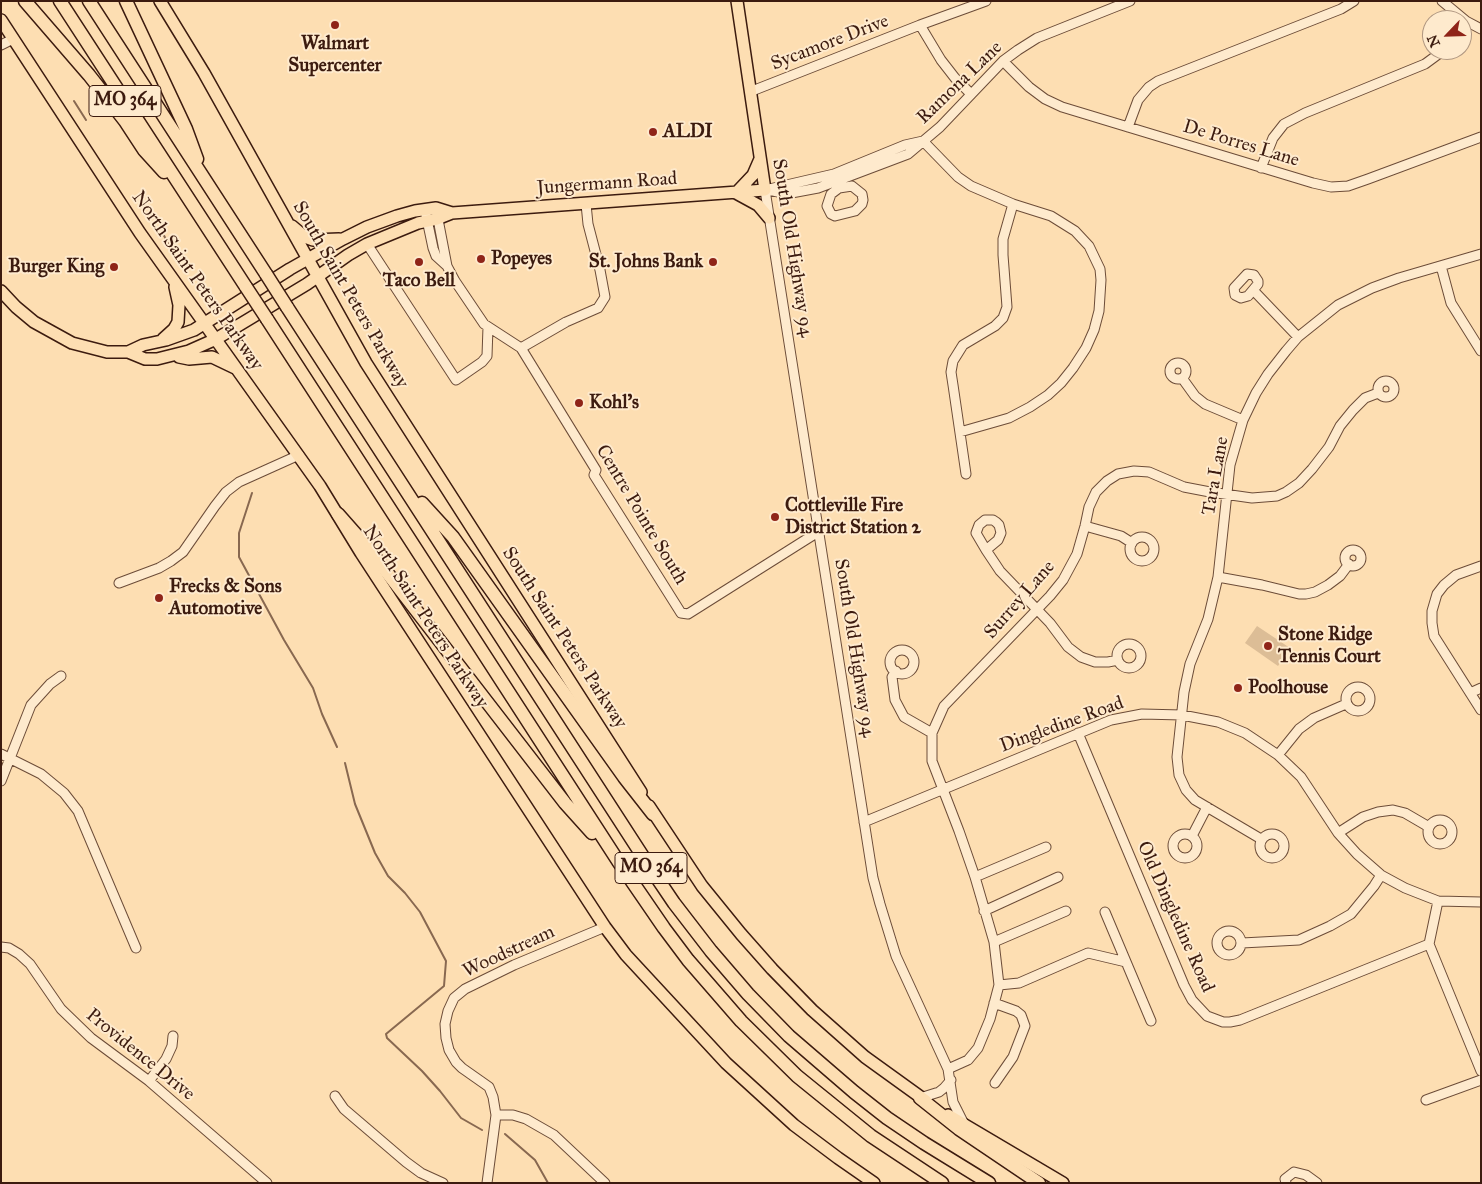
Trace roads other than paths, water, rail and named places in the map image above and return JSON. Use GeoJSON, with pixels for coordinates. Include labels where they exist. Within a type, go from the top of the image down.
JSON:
{"type":"FeatureCollection","features":[{"type":"Feature","properties":{"kind":"highway"},"geometry":{"type":"LineString","coordinates":[[25,1],[89,75],[125,121],[144,150],[190,201]]}},
{"type":"Feature","properties":{"kind":"highway","name":"MO 364"},"geometry":{"type":"LineString","coordinates":[[60,1],[618,861],[664,928],[688,960],[741,1021],[798,1076],[846,1116],[905,1160],[942,1183]]}},
{"type":"Feature","properties":{"kind":"highway","name":"MO 364"},"geometry":{"type":"LineString","coordinates":[[89,1],[674,903],[723,965],[789,1036],[854,1092],[924,1143],[989,1183]]}},
{"type":"Feature","properties":{"kind":"highway"},"geometry":{"type":"LineString","coordinates":[[126,1],[186,129],[205,180]]}},
{"type":"Feature","properties":{"kind":"highway"},"geometry":{"type":"LineString","coordinates":[[397,476],[453,537],[624,777],[653,814]]}},
{"type":"Feature","properties":{"kind":"highway"},"geometry":{"type":"LineString","coordinates":[[338,514],[368,548],[566,804],[618,861]]}},
{"type":"Feature","properties":{"kind":"highway"},"geometry":{"type":"LineString","coordinates":[[920,1098],[959,1129],[1039,1183]]}},
{"type":"Feature","properties":{"kind":"main road","name":"South Saint Peters Parkway"},"geometry":{"type":"LineString","coordinates":[[160,1],[207,78],[366,363],[630,774],[653,814],[713,900],[772,969],[812,1010],[865,1056],[920,1098],[1063,1183]]}},
{"type":"Feature","properties":{"kind":"main road","name":"South Old Highway 94"},"geometry":{"type":"LineString","coordinates":[[737,1],[752,91],[760,159],[767,190]]}},
{"type":"Feature","properties":{"kind":"main road","name":"North Saint Peters Parkway"},"geometry":{"type":"LineString","coordinates":[[1,20],[108,184],[338,514],[605,927],[632,961],[726,1063],[794,1125],[874,1183]]}},
{"type":"Feature","properties":{"kind":"main road"},"geometry":{"type":"LineString","coordinates":[[760,159],[753,175],[736,193],[758,206],[769,218]]}},
{"type":"Feature","properties":{"kind":"main road","name":"Jungermann Road"},"geometry":{"type":"LineString","coordinates":[[1,291],[23,313],[58,337],[87,348],[107,352],[128,352],[143,345],[180,336],[205,323],[343,239],[390,218],[767,190]]}},
{"type":"Feature","properties":{"kind":"main road","name":"Jungermann Road"},"geometry":{"type":"LineString","coordinates":[[128,352],[145,360],[189,351],[216,339],[367,244],[431,215]]}},
{"type":"Feature","properties":{"kind":"main road"},"geometry":{"type":"LineString","coordinates":[[288,223],[313,240],[343,239]]}},
{"type":"Feature","properties":{"kind":"main road"},"geometry":{"type":"LineString","coordinates":[[158,342],[168,335],[178,322],[179,305],[174,280]]}},
{"type":"Feature","properties":{"kind":"main road"},"geometry":{"type":"LineString","coordinates":[[172,356],[189,359],[212,357],[238,369]]}},
{"type":"Feature","properties":{"kind":"street","name":"Sycamore Drive"},"geometry":{"type":"LineString","coordinates":[[752,91],[986,1]]}},
{"type":"Feature","properties":{"kind":"street","name":"Ramona Lane"},"geometry":{"type":"LineString","coordinates":[[767,190],[778,186],[836,181],[885,158],[905,144],[923,141],[940,127],[1003,61],[1018,50],[1037,38],[1130,1]]}},
{"type":"Feature","properties":{"kind":"street"},"geometry":{"type":"LineString","coordinates":[[1128,127],[1138,100],[1149,87],[1158,81],[1341,9],[1354,1]]}},
{"type":"Feature","properties":{"kind":"street"},"geometry":{"type":"LineString","coordinates":[[920,25],[954,78],[971,94]]}},
{"type":"Feature","properties":{"kind":"street"},"geometry":{"type":"LineString","coordinates":[[1,45],[13,39]]}},
{"type":"Feature","properties":{"kind":"street"},"geometry":{"type":"LineString","coordinates":[[1261,168],[1273,138],[1284,124],[1305,113],[1425,64],[1430,60]]}},
{"type":"Feature","properties":{"kind":"street","name":"De Porres Lane"},"geometry":{"type":"LineString","coordinates":[[1003,61],[1029,88],[1045,99],[1062,107],[1261,168],[1331,187],[1348,186],[1481,137]]}},
{"type":"Feature","properties":{"kind":"street"},"geometry":{"type":"LineString","coordinates":[[923,141],[958,177],[971,186],[1057,220],[1075,231],[1089,246],[1100,269],[1102,280],[1099,311],[1094,330],[1086,348],[1073,368],[1055,389],[1030,408],[1009,418],[960,432]]}},
{"type":"Feature","properties":{"kind":"street","name":"South Old Highway 94"},"geometry":{"type":"LineString","coordinates":[[767,190],[769,218],[873,878],[888,930],[909,986],[948,1069],[953,1102],[964,1124]]}},
{"type":"Feature","properties":{"kind":"street"},"geometry":{"type":"LineString","coordinates":[[521,348],[566,322],[598,308],[606,297],[588,224],[586,204]]}},
{"type":"Feature","properties":{"kind":"street"},"geometry":{"type":"LineString","coordinates":[[966,474],[951,372],[953,361],[963,345],[995,326],[1002,318],[1007,306],[1003,239],[1013,204]]}},
{"type":"Feature","properties":{"kind":"street","name":"Centre Pointe South"},"geometry":{"type":"LineString","coordinates":[[431,215],[436,256],[447,266],[479,317],[488,327],[521,348],[596,470],[594,475],[681,613],[688,614],[818,532]]}},
{"type":"Feature","properties":{"kind":"street"},"geometry":{"type":"LineString","coordinates":[[367,244],[456,380],[482,362],[487,356],[488,327]]}},
{"type":"Feature","properties":{"kind":"street","name":"Tara Lane"},"geometry":{"type":"LineString","coordinates":[[1261,839],[1195,800],[1186,790],[1180,775],[1177,757],[1184,692],[1190,664],[1208,619],[1218,577],[1230,465],[1243,420],[1268,374],[1298,337],[1327,313],[1352,297],[1399,278],[1481,254]]}},
{"type":"Feature","properties":{"kind":"street"},"geometry":{"type":"LineString","coordinates":[[1441,266],[1451,303],[1481,351]]}},
{"type":"Feature","properties":{"kind":"street"},"geometry":{"type":"LineString","coordinates":[[1254,291],[1298,337]]}},
{"type":"Feature","properties":{"kind":"street"},"geometry":{"type":"LineString","coordinates":[[1182,378],[1195,396],[1205,404],[1243,420]]}},
{"type":"Feature","properties":{"kind":"street","name":"Surrey Lane"},"geometry":{"type":"LineString","coordinates":[[932,733],[944,706],[1038,609],[1063,580],[1077,554],[1089,507],[1096,492],[1107,481],[1118,474],[1134,471],[1149,472],[1184,487],[1227,495],[1268,498],[1286,492],[1299,483],[1321,459],[1340,426],[1354,410],[1365,398],[1378,393]]}},
{"type":"Feature","properties":{"kind":"street"},"geometry":{"type":"LineString","coordinates":[[119,583],[159,568],[183,552],[215,506],[226,492],[238,482],[299,456]]}},
{"type":"Feature","properties":{"kind":"street"},"geometry":{"type":"LineString","coordinates":[[1085,526],[1121,536],[1132,543]]}},
{"type":"Feature","properties":{"kind":"street"},"geometry":{"type":"LineString","coordinates":[[986,550],[1000,570],[1038,609],[1068,648],[1081,657],[1095,662],[1118,660]]}},
{"type":"Feature","properties":{"kind":"street"},"geometry":{"type":"LineString","coordinates":[[1218,577],[1306,594],[1315,592],[1328,585],[1340,576],[1349,564]]}},
{"type":"Feature","properties":{"kind":"street"},"geometry":{"type":"LineString","coordinates":[[1481,566],[1456,575],[1444,585],[1437,594],[1432,611],[1434,636],[1481,710]]}},
{"type":"Feature","properties":{"kind":"street"},"geometry":{"type":"LineString","coordinates":[[896,671],[892,677],[895,700],[904,717],[932,733],[932,761],[975,877],[994,942],[999,985],[990,1019],[978,1048],[968,1060],[948,1069]]}},
{"type":"Feature","properties":{"kind":"street"},"geometry":{"type":"LineString","coordinates":[[1,781],[5,756],[31,705],[50,684],[61,676]]}},
{"type":"Feature","properties":{"kind":"street"},"geometry":{"type":"LineString","coordinates":[[1470,693],[1481,688]]}},
{"type":"Feature","properties":{"kind":"street"},"geometry":{"type":"LineString","coordinates":[[1278,755],[1299,729],[1314,718],[1346,704]]}},
{"type":"Feature","properties":{"kind":"street","name":"Dingledine Road"},"geometry":{"type":"LineString","coordinates":[[864,822],[1111,720],[1142,714],[1182,714],[1218,722],[1245,733],[1278,755],[1304,781],[1338,833],[1357,854],[1381,875],[1405,888],[1438,900],[1481,902]]}},
{"type":"Feature","properties":{"kind":"street","name":"Old Dingledine Road"},"geometry":{"type":"LineString","coordinates":[[1078,733],[1184,985],[1192,1000],[1206,1016],[1223,1022],[1240,1020],[1428,944]]}},
{"type":"Feature","properties":{"kind":"street"},"geometry":{"type":"LineString","coordinates":[[5,756],[41,774],[64,793],[78,811],[136,948]]}},
{"type":"Feature","properties":{"kind":"street"},"geometry":{"type":"LineString","coordinates":[[1192,836],[1207,807]]}},
{"type":"Feature","properties":{"kind":"street"},"geometry":{"type":"LineString","coordinates":[[1338,833],[1363,817],[1393,810],[1405,813],[1429,827]]}},
{"type":"Feature","properties":{"kind":"street"},"geometry":{"type":"LineString","coordinates":[[975,877],[1046,846]]}},
{"type":"Feature","properties":{"kind":"street"},"geometry":{"type":"LineString","coordinates":[[1242,943],[1299,940],[1330,926],[1350,914],[1364,899],[1381,875]]}},
{"type":"Feature","properties":{"kind":"street"},"geometry":{"type":"LineString","coordinates":[[984,911],[1058,877]]}},
{"type":"Feature","properties":{"kind":"street"},"geometry":{"type":"LineString","coordinates":[[1438,900],[1428,944],[1481,1071]]}},
{"type":"Feature","properties":{"kind":"street"},"geometry":{"type":"LineString","coordinates":[[994,942],[1066,911]]}},
{"type":"Feature","properties":{"kind":"street"},"geometry":{"type":"LineString","coordinates":[[1105,912],[1151,1022]]}},
{"type":"Feature","properties":{"kind":"street","name":"Woodstream"},"geometry":{"type":"LineString","coordinates":[[488,1183],[496,1115],[493,1097],[489,1087],[462,1068],[449,1050],[445,1024],[448,1011],[454,998],[465,989],[506,969],[605,927]]}},
{"type":"Feature","properties":{"kind":"street","name":"Providence Drive"},"geometry":{"type":"LineString","coordinates":[[1,947],[9,948],[30,964],[61,1009],[79,1027],[106,1050],[149,1081],[267,1183]]}},
{"type":"Feature","properties":{"kind":"street"},"geometry":{"type":"LineString","coordinates":[[999,985],[1019,983],[1088,953],[1126,962]]}},
{"type":"Feature","properties":{"kind":"street"},"geometry":{"type":"LineString","coordinates":[[994,1003],[1016,1011],[1021,1015],[1025,1026],[1013,1057],[995,1083]]}},
{"type":"Feature","properties":{"kind":"street"},"geometry":{"type":"LineString","coordinates":[[149,1081],[166,1058],[172,1046],[173,1036]]}},
{"type":"Feature","properties":{"kind":"street"},"geometry":{"type":"LineString","coordinates":[[920,1098],[939,1092],[951,1080]]}},
{"type":"Feature","properties":{"kind":"street"},"geometry":{"type":"LineString","coordinates":[[1426,1100],[1481,1080]]}},
{"type":"Feature","properties":{"kind":"street"},"geometry":{"type":"LineString","coordinates":[[335,1096],[344,1109],[406,1162],[421,1173],[443,1183]]}},
{"type":"Feature","properties":{"kind":"street"},"geometry":{"type":"LineString","coordinates":[[496,1115],[513,1115],[526,1119],[554,1135],[605,1183]]}},
{"type":"Feature","properties":{"kind":"street"},"geometry":{"type":"LineString","coordinates":[[1286,1183],[1285,1179],[1294,1172],[1306,1175],[1318,1183]]}},
{"type":"Feature","properties":{"kind":"waterway"},"geometry":{"type":"LineString","coordinates":[[74,101],[86,120]]}},
{"type":"Feature","properties":{"kind":"waterway"},"geometry":{"type":"LineString","coordinates":[[161,230],[169,245]]}},
{"type":"Feature","properties":{"kind":"waterway"},"geometry":{"type":"LineString","coordinates":[[252,493],[239,533],[239,557],[284,640],[313,688],[337,747]]}},
{"type":"Feature","properties":{"kind":"waterway"},"geometry":{"type":"LineString","coordinates":[[345,763],[355,804],[375,853],[388,876],[420,912],[446,961],[444,986],[386,1034],[387,1038],[422,1071],[461,1118],[482,1130]]}},
{"type":"Feature","properties":{"kind":"waterway"},"geometry":{"type":"LineString","coordinates":[[505,1134],[535,1160],[548,1183]]}},
{"type":"Feature","properties":{"kind":"place","name":"Walmart Supercenter"},"geometry":{"type":"Point","coordinates":[335,25]}},
{"type":"Feature","properties":{"kind":"place","name":"ALDI"},"geometry":{"type":"Point","coordinates":[653,132]}},
{"type":"Feature","properties":{"kind":"place","name":"Popeyes"},"geometry":{"type":"Point","coordinates":[481,259]}},
{"type":"Feature","properties":{"kind":"place","name":"Taco Bell"},"geometry":{"type":"Point","coordinates":[419,262]}},
{"type":"Feature","properties":{"kind":"place","name":"St. Johns Bank"},"geometry":{"type":"Point","coordinates":[713,262]}},
{"type":"Feature","properties":{"kind":"place","name":"Burger King"},"geometry":{"type":"Point","coordinates":[114,267]}},
{"type":"Feature","properties":{"kind":"place","name":"Kohl's"},"geometry":{"type":"Point","coordinates":[579,403]}},
{"type":"Feature","properties":{"kind":"place","name":"Cottleville Fire District Station 2"},"geometry":{"type":"Point","coordinates":[775,517]}},
{"type":"Feature","properties":{"kind":"place","name":"Frecks & Sons Automotive"},"geometry":{"type":"Point","coordinates":[159,598]}},
{"type":"Feature","properties":{"kind":"place","name":"Stone Ridge Tennis Court"},"geometry":{"type":"Point","coordinates":[1268,646]}},
{"type":"Feature","properties":{"kind":"place","name":"Poolhouse"},"geometry":{"type":"Point","coordinates":[1238,688]}}]}
